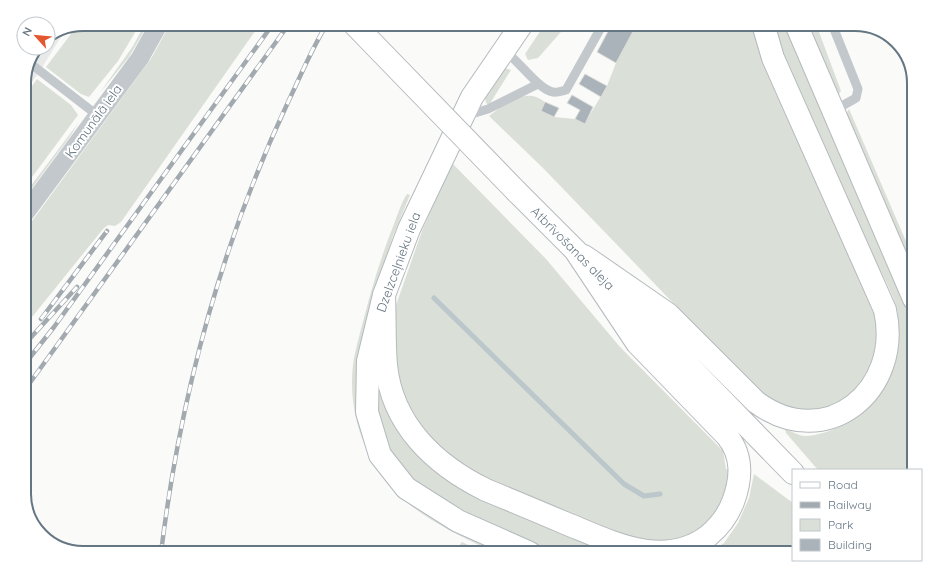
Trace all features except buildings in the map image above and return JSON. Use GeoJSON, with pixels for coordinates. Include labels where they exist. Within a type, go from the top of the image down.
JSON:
{"type":"FeatureCollection","features":[{"type":"Feature","properties":{"kind":"main road","name":"Atbrīvošanas aleja"},"geometry":{"type":"LineString","coordinates":[[361,31],[792,472]]}},
{"type":"Feature","properties":{"kind":"main road","name":"Dzelzceļnieku iela"},"geometry":{"type":"LineString","coordinates":[[514,546],[458,522],[406,488],[380,455],[367,412],[368,361],[384,295],[420,204],[472,96],[517,31]]}},
{"type":"Feature","properties":{"kind":"main road"},"geometry":{"type":"LineString","coordinates":[[575,250],[668,314],[756,402],[767,411],[794,420],[822,419],[838,414],[863,398],[880,373],[886,358],[888,330],[885,310],[773,58],[765,31]]}},
{"type":"Feature","properties":{"kind":"main road"},"geometry":{"type":"LineString","coordinates":[[799,31],[907,283]]}},
{"type":"Feature","properties":{"kind":"main road"},"geometry":{"type":"LineString","coordinates":[[575,250],[637,343],[727,436],[738,454],[740,464],[738,485],[728,513],[712,532],[691,546]]}},
{"type":"Feature","properties":{"kind":"main road"},"geometry":{"type":"LineString","coordinates":[[384,295],[386,364],[392,394],[407,425],[438,460],[466,480],[486,490],[622,546]]}},
{"type":"Feature","properties":{"kind":"street","name":"Komunālā iela"},"geometry":{"type":"LineString","coordinates":[[31,206],[140,58],[154,31]]}},
{"type":"Feature","properties":{"kind":"lane"},"geometry":{"type":"LineString","coordinates":[[503,49],[515,57],[538,84],[553,92],[566,90],[599,31]]}},
{"type":"Feature","properties":{"kind":"lane"},"geometry":{"type":"LineString","coordinates":[[833,111],[856,98],[858,89],[835,31]]}},
{"type":"Feature","properties":{"kind":"lane"},"geometry":{"type":"LineString","coordinates":[[34,66],[98,115]]}},
{"type":"Feature","properties":{"kind":"lane"},"geometry":{"type":"LineString","coordinates":[[462,117],[488,109],[538,84]]}},
{"type":"Feature","properties":{"kind":"shaded area"},"geometry":{"type":"Polygon","coordinates":[[[62,36],[56,45],[56,39],[62,36]]]}},
{"type":"Feature","properties":{"kind":"shaded area"},"geometry":{"type":"Polygon","coordinates":[[[39,56],[49,56],[31,83],[32,72],[39,56]]]}},
{"type":"Feature","properties":{"kind":"green space"},"geometry":{"type":"Polygon","coordinates":[[[136,31],[118,61],[89,97],[81,94],[46,67],[54,56],[56,56],[56,54],[73,32],[136,31]]]}},
{"type":"Feature","properties":{"kind":"green space"},"geometry":{"type":"Polygon","coordinates":[[[141,31],[144,31],[129,57],[99,94],[133,46],[141,31]]]}},
{"type":"Feature","properties":{"kind":"green space"},"geometry":{"type":"Polygon","coordinates":[[[166,31],[255,31],[121,222],[115,226],[108,225],[103,229],[31,318],[31,222],[152,57],[166,31]]]}},
{"type":"Feature","properties":{"kind":"green space"},"geometry":{"type":"Polygon","coordinates":[[[540,31],[562,31],[538,58],[528,60],[525,54],[540,31]]]}},
{"type":"Feature","properties":{"kind":"green space"},"geometry":{"type":"Polygon","coordinates":[[[633,31],[759,31],[766,63],[777,96],[832,213],[876,315],[879,335],[875,360],[865,381],[835,407],[791,413],[756,389],[544,169],[489,116],[516,98],[530,96],[545,102],[541,111],[554,117],[575,119],[585,123],[607,86],[616,63],[633,31]]]}},
{"type":"Feature","properties":{"kind":"green space"},"geometry":{"type":"Polygon","coordinates":[[[773,31],[787,31],[907,311],[907,469],[817,469],[786,433],[785,429],[805,436],[815,435],[835,429],[858,416],[871,406],[881,394],[894,365],[899,332],[898,315],[895,303],[887,284],[787,81],[773,31]]]}},
{"type":"Feature","properties":{"kind":"green space"},"geometry":{"type":"Polygon","coordinates":[[[809,31],[819,31],[841,91],[838,95],[809,31]]]}},
{"type":"Feature","properties":{"kind":"green space"},"geometry":{"type":"Polygon","coordinates":[[[505,68],[511,70],[489,105],[486,103],[485,98],[505,68]]]}},
{"type":"Feature","properties":{"kind":"green space"},"geometry":{"type":"Polygon","coordinates":[[[37,79],[71,105],[78,115],[31,179],[31,87],[37,79]]]}},
{"type":"Feature","properties":{"kind":"green space"},"geometry":{"type":"Polygon","coordinates":[[[849,109],[907,244],[907,261],[845,116],[849,109]]]}},
{"type":"Feature","properties":{"kind":"green space"},"geometry":{"type":"Polygon","coordinates":[[[79,122],[31,189],[31,186],[79,122]]]}},
{"type":"Feature","properties":{"kind":"green space"},"geometry":{"type":"Polygon","coordinates":[[[452,163],[546,259],[620,347],[723,451],[726,469],[731,472],[727,495],[706,528],[682,542],[652,545],[622,538],[475,477],[447,458],[408,411],[396,380],[395,308],[422,231],[452,163]]]}},
{"type":"Feature","properties":{"kind":"green space"},"geometry":{"type":"Polygon","coordinates":[[[407,194],[410,195],[393,236],[376,289],[358,364],[356,394],[371,449],[503,546],[481,546],[440,525],[406,501],[390,485],[376,467],[358,426],[353,404],[352,381],[354,358],[380,262],[407,194]]]}},
{"type":"Feature","properties":{"kind":"green space"},"geometry":{"type":"Polygon","coordinates":[[[377,377],[399,430],[422,460],[450,483],[480,498],[590,546],[539,546],[438,498],[416,482],[398,464],[385,439],[376,414],[377,377]]]}},
{"type":"Feature","properties":{"kind":"green space"},"geometry":{"type":"Polygon","coordinates":[[[754,474],[792,502],[792,546],[719,546],[724,543],[738,523],[749,498],[754,474]]]}},
{"type":"Feature","properties":{"kind":"green space"},"geometry":{"type":"Polygon","coordinates":[[[462,542],[470,546],[459,546],[462,542]]]}},
{"type":"Feature","properties":{"kind":"waterway"},"geometry":{"type":"LineString","coordinates":[[434,298],[624,484],[644,496],[660,494]]}},
{"type":"Feature","properties":{"kind":"railway"},"geometry":{"type":"LineString","coordinates":[[31,356],[54,327],[268,31]]}},
{"type":"Feature","properties":{"kind":"railway"},"geometry":{"type":"LineString","coordinates":[[31,381],[284,31]]}},
{"type":"Feature","properties":{"kind":"railway"},"geometry":{"type":"LineString","coordinates":[[162,546],[169,495],[192,379],[207,321],[224,265],[243,209],[265,154],[316,42],[323,31]]}},
{"type":"Feature","properties":{"kind":"railway"},"geometry":{"type":"LineString","coordinates":[[41,319],[107,231]]}},
{"type":"Feature","properties":{"kind":"railway"},"geometry":{"type":"LineString","coordinates":[[31,337],[77,287]]}}]}
